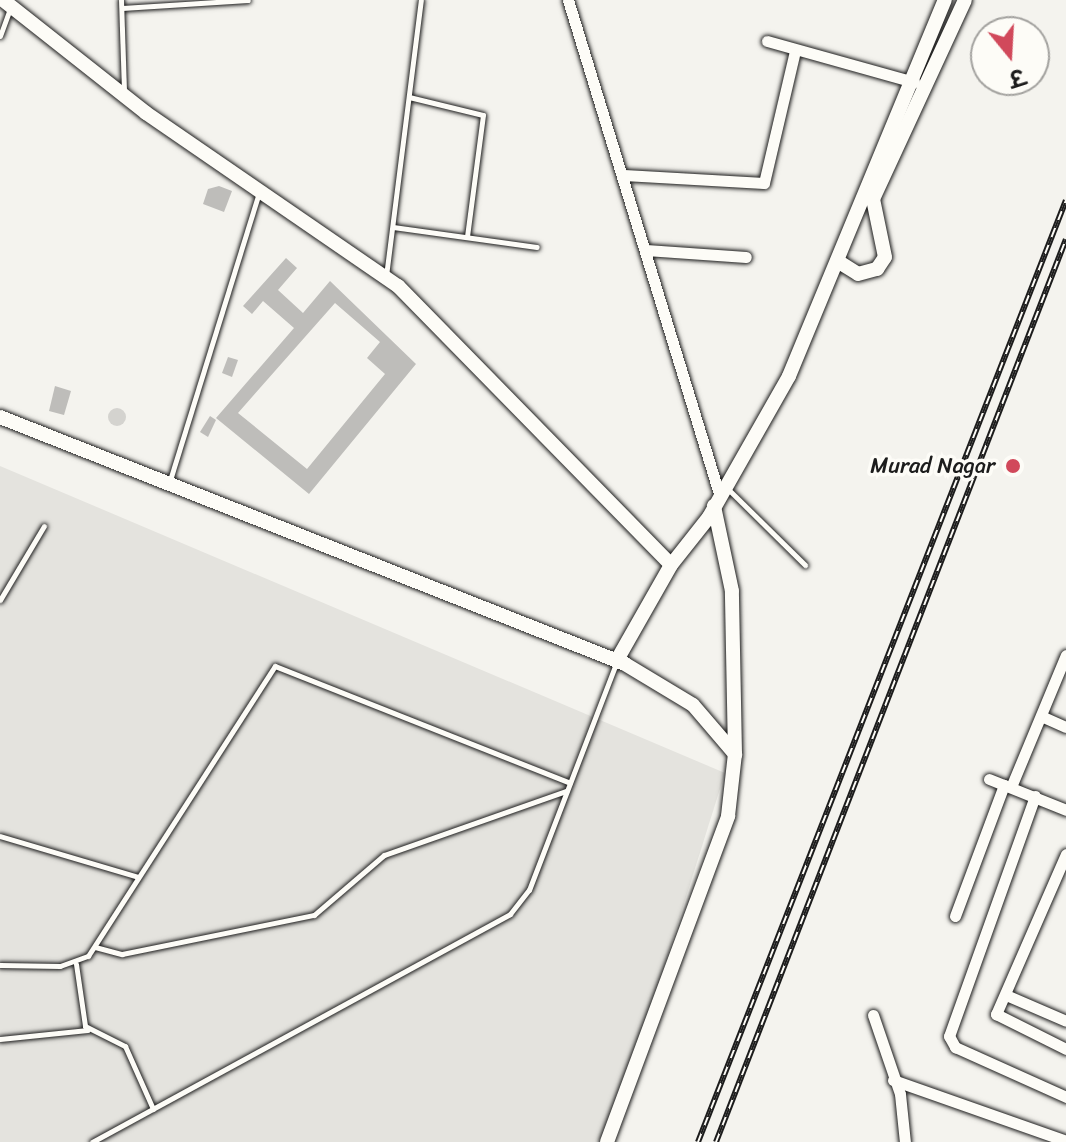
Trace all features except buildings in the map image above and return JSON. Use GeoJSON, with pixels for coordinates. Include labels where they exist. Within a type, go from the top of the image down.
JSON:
{"type":"FeatureCollection","features":[{"type":"Feature","properties":{"kind":"street"},"geometry":{"type":"LineString","coordinates":[[568,0],[720,496],[732,591],[735,754],[715,865],[607,1142]]}},
{"type":"Feature","properties":{"kind":"street"},"geometry":{"type":"LineString","coordinates":[[617,660],[671,565],[720,496],[789,376],[839,262],[859,198],[916,77],[945,0]]}},
{"type":"Feature","properties":{"kind":"street"},"geometry":{"type":"LineString","coordinates":[[839,262],[858,274],[877,269],[885,257],[873,199],[965,0]]}},
{"type":"Feature","properties":{"kind":"street"},"geometry":{"type":"LineString","coordinates":[[7,4],[124,97],[261,187],[386,277],[499,383],[671,565]]}},
{"type":"Feature","properties":{"kind":"street"},"geometry":{"type":"LineString","coordinates":[[767,41],[795,51],[916,77]]}},
{"type":"Feature","properties":{"kind":"street"},"geometry":{"type":"LineString","coordinates":[[624,175],[762,185],[795,51]]}},
{"type":"Feature","properties":{"kind":"street"},"geometry":{"type":"LineString","coordinates":[[646,250],[746,257]]}},
{"type":"Feature","properties":{"kind":"street"},"geometry":{"type":"LineString","coordinates":[[0,417],[617,660],[693,705],[735,754]]}},
{"type":"Feature","properties":{"kind":"street"},"geometry":{"type":"LineString","coordinates":[[955,916],[1066,655]]}},
{"type":"Feature","properties":{"kind":"street"},"geometry":{"type":"LineString","coordinates":[[1041,716],[1066,727]]}},
{"type":"Feature","properties":{"kind":"street"},"geometry":{"type":"LineString","coordinates":[[989,779],[1066,810]]}},
{"type":"Feature","properties":{"kind":"street"},"geometry":{"type":"LineString","coordinates":[[1035,796],[949,1036],[955,1047],[1066,1097]]}},
{"type":"Feature","properties":{"kind":"street"},"geometry":{"type":"LineString","coordinates":[[1066,854],[999,1018],[1066,1049]]}},
{"type":"Feature","properties":{"kind":"street"},"geometry":{"type":"LineString","coordinates":[[1006,995],[1066,1021]]}},
{"type":"Feature","properties":{"kind":"street"},"geometry":{"type":"LineString","coordinates":[[873,1015],[900,1082],[905,1142]]}},
{"type":"Feature","properties":{"kind":"street"},"geometry":{"type":"LineString","coordinates":[[900,1082],[1066,1141]]}},
{"type":"Feature","properties":{"kind":"lane"},"geometry":{"type":"LineString","coordinates":[[121,0],[124,97]]}},
{"type":"Feature","properties":{"kind":"lane"},"geometry":{"type":"LineString","coordinates":[[122,8],[248,0]]}},
{"type":"Feature","properties":{"kind":"lane"},"geometry":{"type":"LineString","coordinates":[[386,277],[421,0]]}},
{"type":"Feature","properties":{"kind":"lane"},"geometry":{"type":"LineString","coordinates":[[0,36],[7,4]]}},
{"type":"Feature","properties":{"kind":"lane"},"geometry":{"type":"LineString","coordinates":[[409,97],[483,115],[467,237]]}},
{"type":"Feature","properties":{"kind":"lane"},"geometry":{"type":"LineString","coordinates":[[169,483],[261,187]]}},
{"type":"Feature","properties":{"kind":"lane"},"geometry":{"type":"LineString","coordinates":[[393,227],[537,247]]}},
{"type":"Feature","properties":{"kind":"lane"},"geometry":{"type":"LineString","coordinates":[[720,496],[805,565]]}},
{"type":"Feature","properties":{"kind":"lane"},"geometry":{"type":"LineString","coordinates":[[0,600],[44,526]]}},
{"type":"Feature","properties":{"kind":"lane"},"geometry":{"type":"LineString","coordinates":[[92,1142],[510,914],[529,890],[617,660]]}},
{"type":"Feature","properties":{"kind":"lane"},"geometry":{"type":"LineString","coordinates":[[0,965],[76,964],[95,947],[275,666],[570,783]]}},
{"type":"Feature","properties":{"kind":"lane"},"geometry":{"type":"LineString","coordinates":[[95,947],[122,954],[314,915],[384,855],[567,791]]}},
{"type":"Feature","properties":{"kind":"lane"},"geometry":{"type":"LineString","coordinates":[[0,836],[138,877]]}},
{"type":"Feature","properties":{"kind":"lane"},"geometry":{"type":"LineString","coordinates":[[76,964],[88,1030]]}},
{"type":"Feature","properties":{"kind":"lane"},"geometry":{"type":"LineString","coordinates":[[0,1039],[88,1030],[125,1046],[153,1109]]}},
{"type":"Feature","properties":{"kind":"shaded area"},"geometry":{"type":"Polygon","coordinates":[[[117,408],[126,417],[117,426],[108,417],[117,408]]]}},
{"type":"Feature","properties":{"kind":"shaded area"},"geometry":{"type":"Polygon","coordinates":[[[0,466],[725,773],[609,1142],[0,1142],[0,466]]]}},
{"type":"Feature","properties":{"kind":"railway"},"geometry":{"type":"LineString","coordinates":[[698,1142],[1066,200]]}},
{"type":"Feature","properties":{"kind":"railway"},"geometry":{"type":"LineString","coordinates":[[716,1142],[1066,239]]}},
{"type":"Feature","properties":{"kind":"place","name":"Murad Nagar"},"geometry":{"type":"Point","coordinates":[1013,466]}}]}
